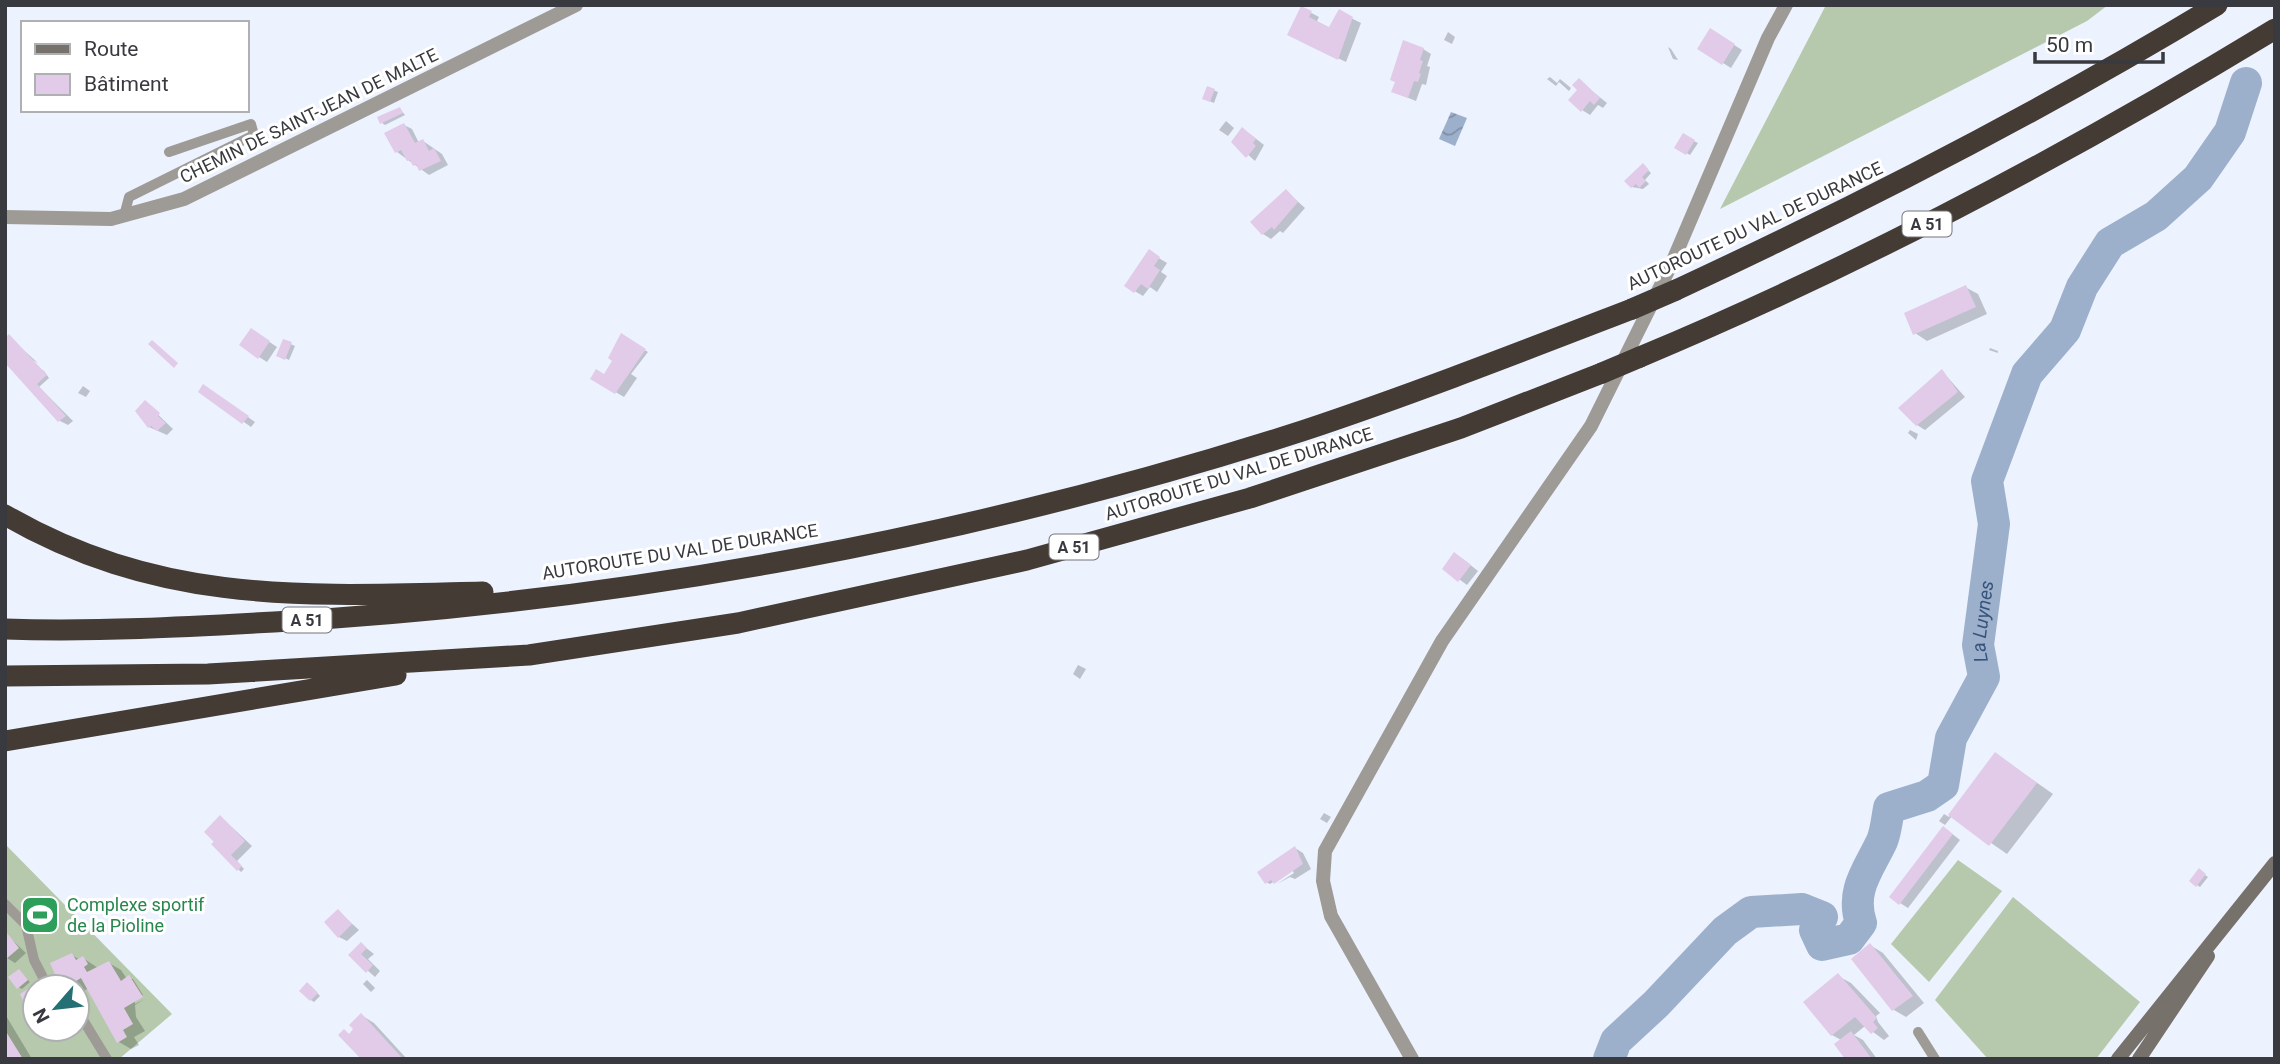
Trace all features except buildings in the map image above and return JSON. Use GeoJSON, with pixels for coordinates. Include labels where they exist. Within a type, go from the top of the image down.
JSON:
{"type":"FeatureCollection","features":[{"type":"Feature","properties":{"kind":"highway","name":"AUTOROUTE DU VAL DE DURANCE"},"geometry":{"type":"LineString","coordinates":[[5,629],[321,619],[419,612],[608,589],[868,544],[1152,475],[1301,431],[1471,372],[1676,290],[1907,179],[2020,119],[2217,5]]}},
{"type":"Feature","properties":{"kind":"highway","name":"AUTOROUTE DU VAL DE DURANCE"},"geometry":{"type":"LineString","coordinates":[[5,676],[221,673],[529,655],[737,623],[1027,560],[1320,476],[1461,429],[1640,357],[1734,317],[1933,221],[2204,72],[2274,30]]}},
{"type":"Feature","properties":{"kind":"highway"},"geometry":{"type":"LineString","coordinates":[[5,515],[98,558],[191,584],[242,592],[339,596],[608,589]]}},
{"type":"Feature","properties":{"kind":"highway"},"geometry":{"type":"LineString","coordinates":[[5,741],[182,709],[529,655]]}},
{"type":"Feature","properties":{"kind":"main road"},"geometry":{"type":"LineString","coordinates":[[2130,1057],[2247,896],[2275,863]]}},
{"type":"Feature","properties":{"kind":"street","name":"CHEMIN DE SAINT-JEAN DE MALTE"},"geometry":{"type":"LineString","coordinates":[[5,217],[111,219],[184,199],[576,5]]}},
{"type":"Feature","properties":{"kind":"street"},"geometry":{"type":"LineString","coordinates":[[1412,1059],[1331,916],[1323,881],[1325,851],[1442,641],[1591,426],[1672,263],[1768,38],[1786,5]]}},
{"type":"Feature","properties":{"kind":"lane"},"geometry":{"type":"LineString","coordinates":[[124,216],[130,197],[254,135],[251,124],[169,152]]}},
{"type":"Feature","properties":{"kind":"lane"},"geometry":{"type":"LineString","coordinates":[[5,904],[26,925],[34,960],[41,973]]}},
{"type":"Feature","properties":{"kind":"lane"},"geometry":{"type":"LineString","coordinates":[[1918,1032],[1935,1059]]}},
{"type":"Feature","properties":{"kind":"lane"},"geometry":{"type":"LineString","coordinates":[[91,1033],[107,1059]]}},
{"type":"Feature","properties":{"kind":"green space"},"geometry":{"type":"Polygon","coordinates":[[[1826,5],[2108,5],[2087,21],[1720,209],[1826,5]]]}},
{"type":"Feature","properties":{"kind":"green space","name":"Complexe sportif de la Pioline"},"geometry":{"type":"Polygon","coordinates":[[[5,844],[172,1014],[119,1059],[5,1059],[5,844]]]}},
{"type":"Feature","properties":{"kind":"green space"},"geometry":{"type":"Polygon","coordinates":[[[1958,860],[2002,891],[1929,982],[1891,944],[1958,860]]]}},
{"type":"Feature","properties":{"kind":"green space"},"geometry":{"type":"Polygon","coordinates":[[[2013,897],[2140,1002],[2096,1059],[1988,1059],[1935,1000],[2013,897]]]}},
{"type":"Feature","properties":{"kind":"water"},"geometry":{"type":"Polygon","coordinates":[[[1451,112],[1467,118],[1455,146],[1439,139],[1451,112]]]}},
{"type":"Feature","properties":{"kind":"waterway","name":"La Luynes"},"geometry":{"type":"LineString","coordinates":[[1609,1059],[1616,1041],[1656,1004],[1725,931],[1751,912],[1802,909],[1822,917],[1815,930],[1822,945],[1849,939],[1861,923],[1858,911],[1859,890],[1882,841],[1889,808],[1927,796],[1943,785],[1951,738],[1984,677],[1978,645],[1994,524],[1987,481],[2027,374],[2065,330],[2082,287],[2110,243],[2156,216],[2198,178],[2230,132],[2246,83]]}},
{"type":"Feature","properties":{"kind":"place","name":"Complexe sportif de la Pioline"},"geometry":{"type":"Point","coordinates":[40,915]}}]}
